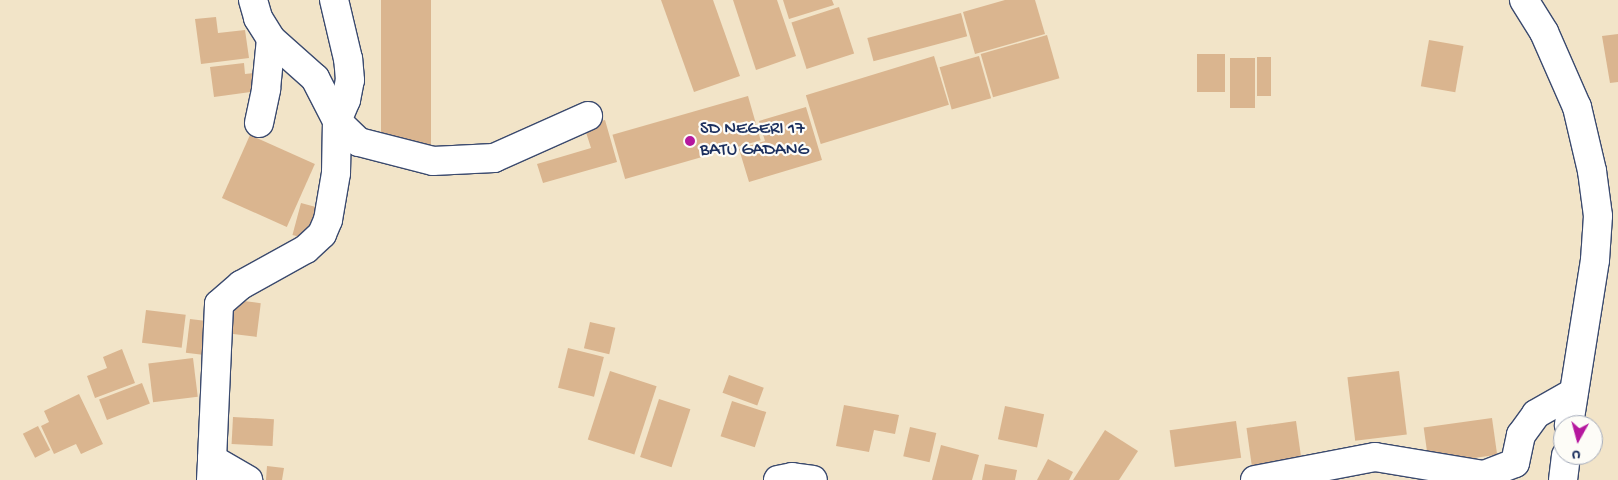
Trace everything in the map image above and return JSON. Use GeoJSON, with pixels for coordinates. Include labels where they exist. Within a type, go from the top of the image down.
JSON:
{"type":"FeatureCollection","features":[{"type":"Feature","properties":{"kind":"street"},"geometry":{"type":"LineString","coordinates":[[253,0],[258,18],[270,39],[315,78],[337,121],[358,142],[433,161],[494,158],[588,116]]}},
{"type":"Feature","properties":{"kind":"street"},"geometry":{"type":"LineString","coordinates":[[248,480],[211,470],[219,304],[241,285],[306,249],[322,234],[328,220],[333,200],[337,121],[346,100],[350,80],[348,59],[334,0]]}},
{"type":"Feature","properties":{"kind":"street"},"geometry":{"type":"LineString","coordinates":[[1255,480],[1375,457],[1484,475],[1515,463],[1522,435],[1536,414],[1571,411],[1594,260],[1598,216],[1592,171],[1577,107],[1544,32],[1524,0]]}},
{"type":"Feature","properties":{"kind":"street"},"geometry":{"type":"LineString","coordinates":[[259,123],[266,89],[270,39]]}},
{"type":"Feature","properties":{"kind":"street"},"geometry":{"type":"LineString","coordinates":[[1563,480],[1565,465]]}},
{"type":"Feature","properties":{"kind":"street"},"geometry":{"type":"LineString","coordinates":[[778,480],[792,477],[813,480]]}},
{"type":"Feature","properties":{"kind":"building"},"geometry":{"type":"Polygon","coordinates":[[[381,0],[431,0],[431,161],[381,161],[381,0]]]}},
{"type":"Feature","properties":{"kind":"building"},"geometry":{"type":"Polygon","coordinates":[[[661,0],[713,0],[740,76],[694,92],[661,0]]]}},
{"type":"Feature","properties":{"kind":"building"},"geometry":{"type":"Polygon","coordinates":[[[733,0],[777,0],[796,56],[756,70],[733,0]]]}},
{"type":"Feature","properties":{"kind":"building"},"geometry":{"type":"Polygon","coordinates":[[[783,0],[832,0],[834,5],[789,19],[783,0]]]}},
{"type":"Feature","properties":{"kind":"building"},"geometry":{"type":"Polygon","coordinates":[[[1005,0],[1035,0],[1045,34],[975,54],[963,12],[1005,0]]]}},
{"type":"Feature","properties":{"kind":"building"},"geometry":{"type":"Polygon","coordinates":[[[839,7],[854,54],[807,69],[791,22],[839,7]]]}},
{"type":"Feature","properties":{"kind":"building"},"geometry":{"type":"Polygon","coordinates":[[[961,13],[967,36],[874,61],[867,38],[961,13]]]}},
{"type":"Feature","properties":{"kind":"building"},"geometry":{"type":"Polygon","coordinates":[[[216,17],[218,33],[245,30],[249,58],[201,64],[195,19],[216,17]]]}},
{"type":"Feature","properties":{"kind":"building"},"geometry":{"type":"Polygon","coordinates":[[[1618,34],[1618,82],[1610,83],[1602,36],[1618,34]]]}},
{"type":"Feature","properties":{"kind":"building"},"geometry":{"type":"Polygon","coordinates":[[[1047,35],[1059,78],[993,97],[981,54],[1047,35]]]}},
{"type":"Feature","properties":{"kind":"building"},"geometry":{"type":"Polygon","coordinates":[[[1429,40],[1463,46],[1455,92],[1421,86],[1429,40]]]}},
{"type":"Feature","properties":{"kind":"building"},"geometry":{"type":"Polygon","coordinates":[[[1197,54],[1225,54],[1225,92],[1197,92],[1197,54]]]}},
{"type":"Feature","properties":{"kind":"building"},"geometry":{"type":"Polygon","coordinates":[[[934,56],[949,105],[821,144],[806,95],[934,56]]]}},
{"type":"Feature","properties":{"kind":"building"},"geometry":{"type":"Polygon","coordinates":[[[979,56],[991,98],[952,110],[940,67],[979,56]]]}},
{"type":"Feature","properties":{"kind":"building"},"geometry":{"type":"Polygon","coordinates":[[[1257,57],[1271,57],[1271,96],[1257,96],[1257,57]]]}},
{"type":"Feature","properties":{"kind":"building"},"geometry":{"type":"Polygon","coordinates":[[[1230,58],[1255,58],[1255,108],[1230,108],[1230,58]]]}},
{"type":"Feature","properties":{"kind":"building"},"geometry":{"type":"Polygon","coordinates":[[[244,63],[245,74],[254,73],[257,91],[214,97],[210,67],[244,63]]]}},
{"type":"Feature","properties":{"kind":"building"},"geometry":{"type":"Polygon","coordinates":[[[748,96],[761,140],[625,179],[612,135],[748,96]]]}},
{"type":"Feature","properties":{"kind":"building"},"geometry":{"type":"Polygon","coordinates":[[[806,107],[822,160],[749,182],[739,149],[765,141],[759,121],[806,107]]]}},
{"type":"Feature","properties":{"kind":"building"},"geometry":{"type":"Polygon","coordinates":[[[605,120],[617,162],[543,183],[537,164],[591,148],[584,126],[605,120]]]}},
{"type":"Feature","properties":{"kind":"building"},"geometry":{"type":"Polygon","coordinates":[[[250,135],[315,164],[287,227],[222,198],[250,135]]]}},
{"type":"Feature","properties":{"kind":"building"},"geometry":{"type":"Polygon","coordinates":[[[301,203],[323,209],[315,241],[292,235],[301,203]]]}},
{"type":"Feature","properties":{"kind":"building"},"geometry":{"type":"Polygon","coordinates":[[[227,299],[261,303],[257,337],[223,333],[227,299]]]}},
{"type":"Feature","properties":{"kind":"building"},"geometry":{"type":"Polygon","coordinates":[[[146,310],[186,315],[182,348],[142,343],[146,310]]]}},
{"type":"Feature","properties":{"kind":"building"},"geometry":{"type":"Polygon","coordinates":[[[190,319],[215,322],[211,356],[186,353],[190,319]]]}},
{"type":"Feature","properties":{"kind":"building"},"geometry":{"type":"Polygon","coordinates":[[[590,322],[615,328],[609,354],[584,348],[590,322]]]}},
{"type":"Feature","properties":{"kind":"building"},"geometry":{"type":"Polygon","coordinates":[[[568,348],[604,357],[594,397],[558,388],[568,348]]]}},
{"type":"Feature","properties":{"kind":"building"},"geometry":{"type":"Polygon","coordinates":[[[122,349],[135,383],[95,398],[87,376],[107,368],[103,357],[122,349]]]}},
{"type":"Feature","properties":{"kind":"building"},"geometry":{"type":"Polygon","coordinates":[[[193,358],[198,397],[153,402],[148,363],[193,358]]]}},
{"type":"Feature","properties":{"kind":"building"},"geometry":{"type":"Polygon","coordinates":[[[610,371],[657,386],[634,455],[588,439],[610,371]]]}},
{"type":"Feature","properties":{"kind":"building"},"geometry":{"type":"Polygon","coordinates":[[[1399,371],[1407,435],[1355,441],[1347,377],[1399,371]]]}},
{"type":"Feature","properties":{"kind":"building"},"geometry":{"type":"Polygon","coordinates":[[[729,375],[764,388],[757,406],[723,393],[729,375]]]}},
{"type":"Feature","properties":{"kind":"building"},"geometry":{"type":"Polygon","coordinates":[[[142,383],[150,404],[107,420],[99,399],[142,383]]]}},
{"type":"Feature","properties":{"kind":"building"},"geometry":{"type":"Polygon","coordinates":[[[79,394],[103,444],[81,454],[76,444],[54,454],[41,426],[49,422],[44,411],[79,394]]]}},
{"type":"Feature","properties":{"kind":"building"},"geometry":{"type":"Polygon","coordinates":[[[659,399],[690,409],[672,467],[640,457],[659,399]]]}},
{"type":"Feature","properties":{"kind":"building"},"geometry":{"type":"Polygon","coordinates":[[[732,401],[766,412],[755,447],[721,436],[732,401]]]}},
{"type":"Feature","properties":{"kind":"building"},"geometry":{"type":"Polygon","coordinates":[[[844,405],[899,415],[895,434],[874,430],[869,452],[836,446],[844,405]]]}},
{"type":"Feature","properties":{"kind":"building"},"geometry":{"type":"Polygon","coordinates":[[[1005,406],[1044,414],[1037,448],[998,439],[1005,406]]]}},
{"type":"Feature","properties":{"kind":"building"},"geometry":{"type":"Polygon","coordinates":[[[233,417],[274,419],[273,446],[232,444],[233,417]]]}},
{"type":"Feature","properties":{"kind":"building"},"geometry":{"type":"Polygon","coordinates":[[[1492,418],[1497,455],[1429,464],[1424,428],[1492,418]]]}},
{"type":"Feature","properties":{"kind":"building"},"geometry":{"type":"Polygon","coordinates":[[[1236,421],[1241,458],[1175,467],[1170,430],[1236,421]]]}},
{"type":"Feature","properties":{"kind":"building"},"geometry":{"type":"Polygon","coordinates":[[[1296,421],[1302,464],[1252,471],[1246,428],[1296,421]]]}},
{"type":"Feature","properties":{"kind":"building"},"geometry":{"type":"Polygon","coordinates":[[[38,426],[50,450],[35,458],[23,434],[38,426]]]}},
{"type":"Feature","properties":{"kind":"building"},"geometry":{"type":"Polygon","coordinates":[[[910,427],[936,433],[930,462],[903,456],[910,427]]]}},
{"type":"Feature","properties":{"kind":"building"},"geometry":{"type":"Polygon","coordinates":[[[1105,430],[1138,451],[1119,480],[1073,480],[1105,430]]]}},
{"type":"Feature","properties":{"kind":"building"},"geometry":{"type":"Polygon","coordinates":[[[941,445],[979,455],[972,480],[932,480],[941,445]]]}},
{"type":"Feature","properties":{"kind":"building"},"geometry":{"type":"Polygon","coordinates":[[[1048,459],[1073,472],[1069,480],[1037,480],[1048,459]]]}},
{"type":"Feature","properties":{"kind":"building"},"geometry":{"type":"Polygon","coordinates":[[[985,464],[1017,470],[1015,480],[982,480],[985,464]]]}},
{"type":"Feature","properties":{"kind":"building"},"geometry":{"type":"Polygon","coordinates":[[[267,466],[284,468],[282,480],[266,480],[267,466]]]}},
{"type":"Feature","properties":{"kind":"place","name":"SD NEGERI 17 BATU GADANG"},"geometry":{"type":"Point","coordinates":[690,141]}}]}
